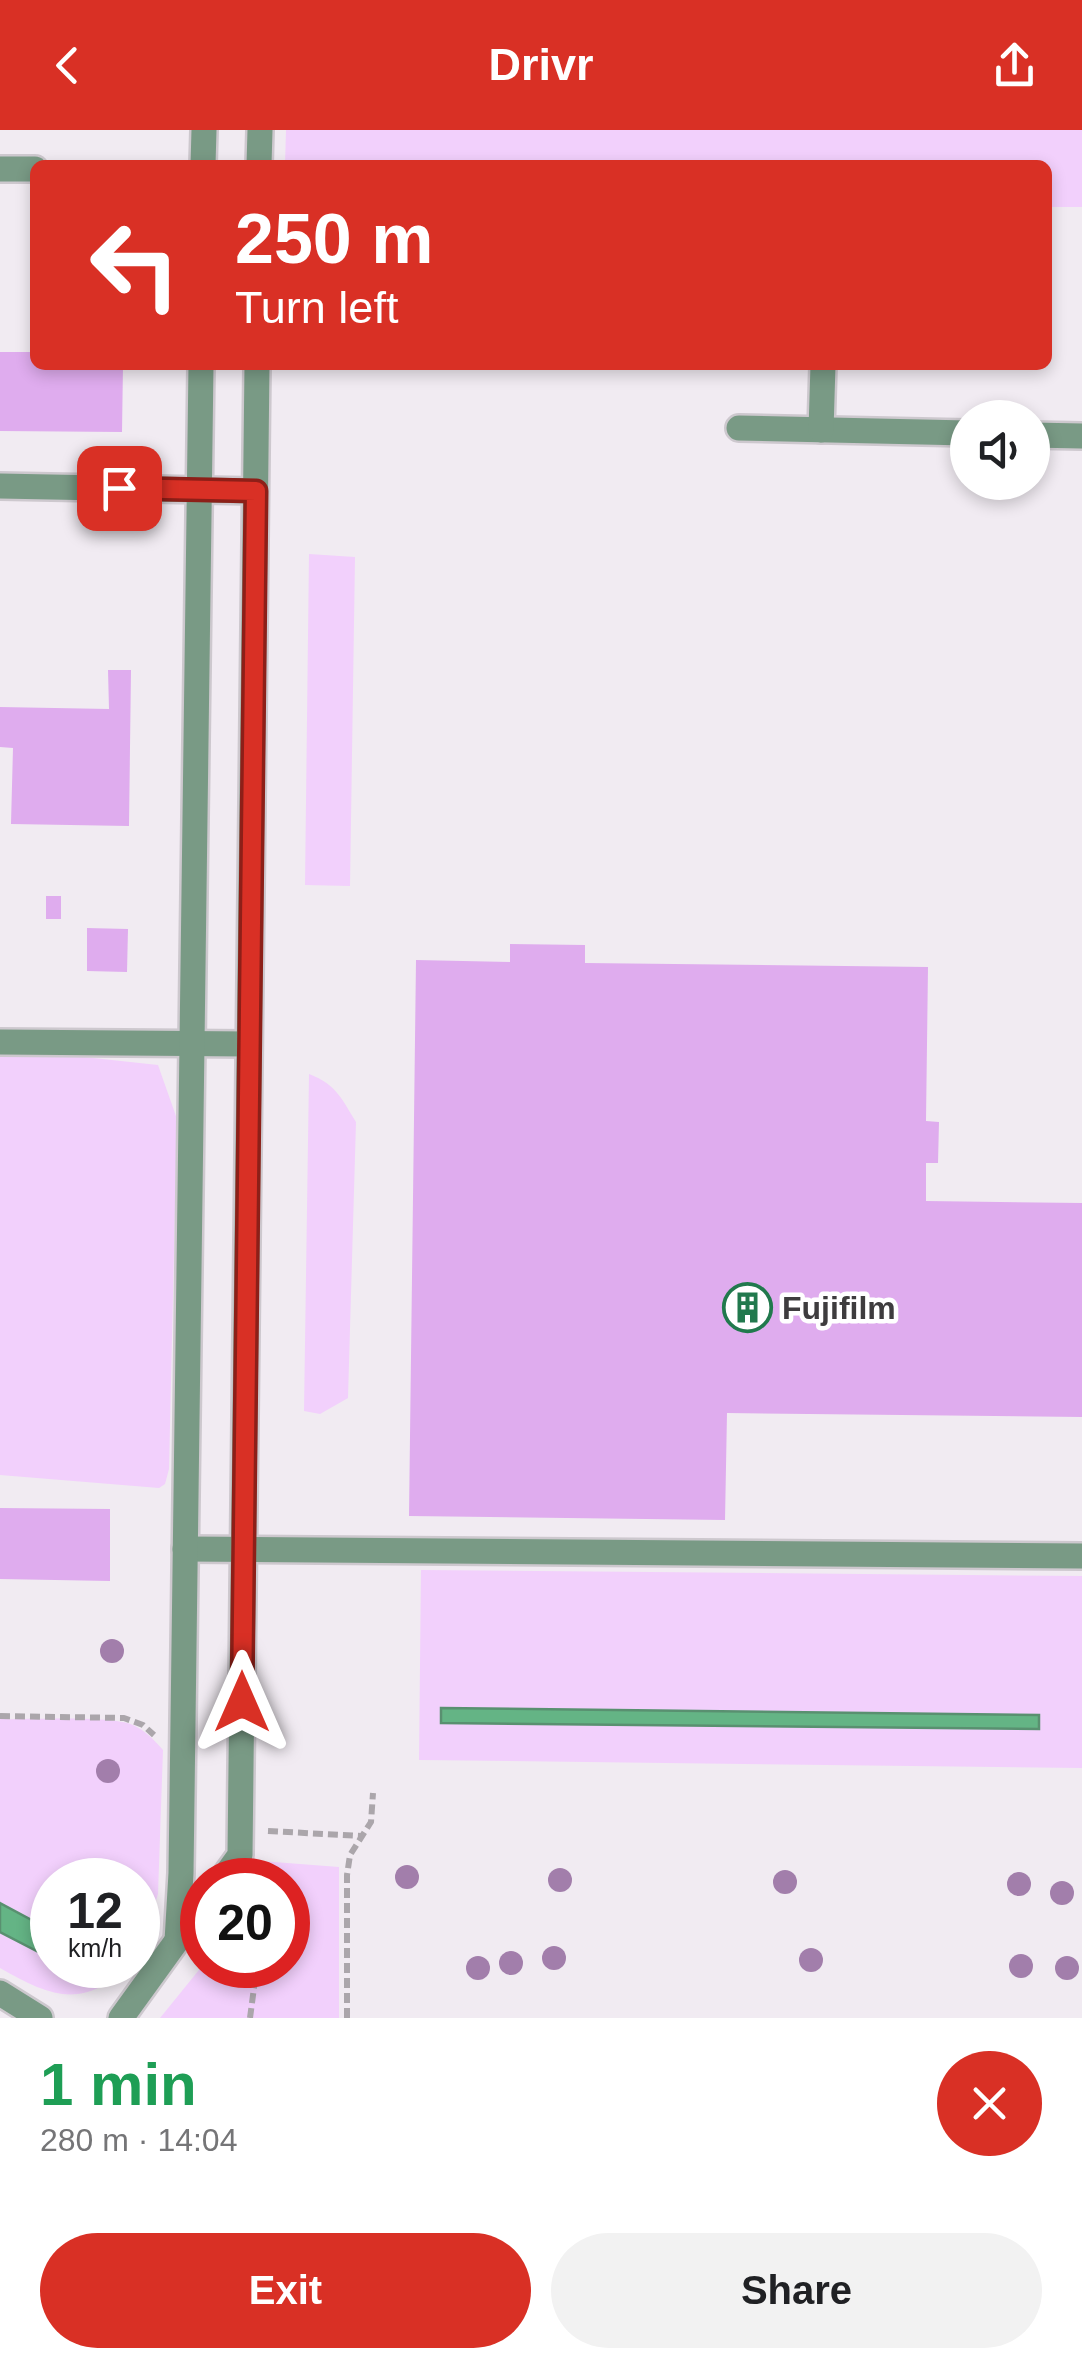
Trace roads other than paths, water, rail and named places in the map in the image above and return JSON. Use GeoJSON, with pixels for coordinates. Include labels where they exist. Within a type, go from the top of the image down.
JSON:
{"type":"FeatureCollection","features":[{"type":"Feature","properties":{"kind":"lane"},"geometry":{"type":"LineString","coordinates":[[203,160],[204,130]]}},
{"type":"Feature","properties":{"kind":"lane"},"geometry":{"type":"LineString","coordinates":[[259,160],[260,130]]}},
{"type":"Feature","properties":{"kind":"lane"},"geometry":{"type":"LineString","coordinates":[[0,169],[30,169]]}},
{"type":"Feature","properties":{"kind":"lane"},"geometry":{"type":"LineString","coordinates":[[177,1941],[186,1549],[200,370]]}},
{"type":"Feature","properties":{"kind":"lane"},"geometry":{"type":"LineString","coordinates":[[238,1858],[257,370]]}},
{"type":"Feature","properties":{"kind":"lane"},"geometry":{"type":"LineString","coordinates":[[821,430],[823,370]]}},
{"type":"Feature","properties":{"kind":"lane"},"geometry":{"type":"LineString","coordinates":[[739,428],[950,433]]}},
{"type":"Feature","properties":{"kind":"lane"},"geometry":{"type":"LineString","coordinates":[[1050,435],[1082,436]]}},
{"type":"Feature","properties":{"kind":"lane"},"geometry":{"type":"LineString","coordinates":[[0,486],[256,491]]}},
{"type":"Feature","properties":{"kind":"lane"},"geometry":{"type":"LineString","coordinates":[[0,1042],[249,1044]]}},
{"type":"Feature","properties":{"kind":"lane"},"geometry":{"type":"LineString","coordinates":[[186,1549],[1082,1556]]}},
{"type":"Feature","properties":{"kind":"lane"},"geometry":{"type":"LineString","coordinates":[[121,2018],[180,1937]]}},
{"type":"Feature","properties":{"kind":"lane"},"geometry":{"type":"LineString","coordinates":[[0,1993],[40,2018]]}},
{"type":"Feature","properties":{"kind":"place","name":"Fujifilm"},"geometry":{"type":"Point","coordinates":[747,1308]}}]}
